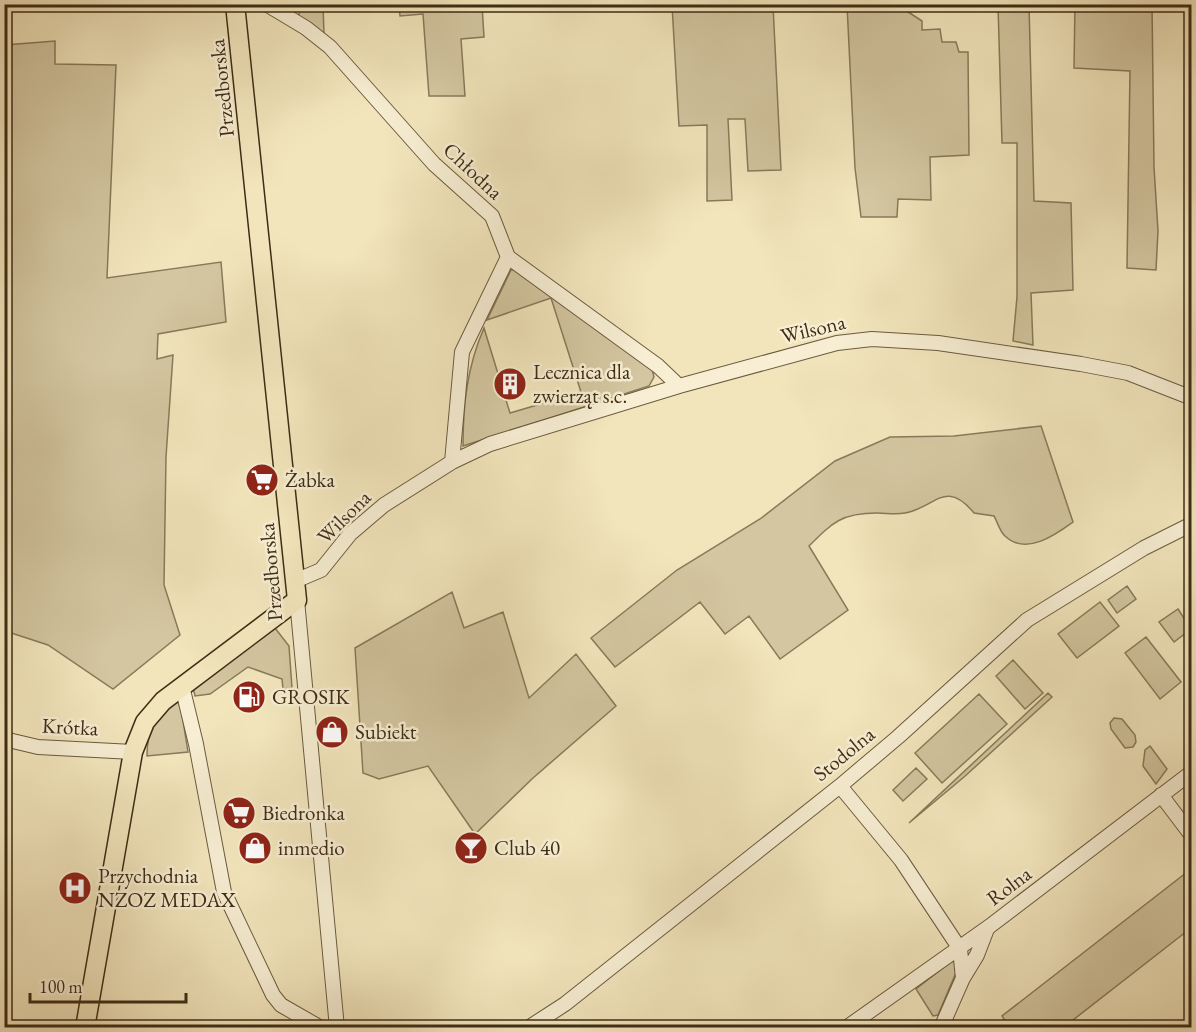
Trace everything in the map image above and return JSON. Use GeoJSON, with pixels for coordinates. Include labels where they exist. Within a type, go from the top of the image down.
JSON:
{"type":"FeatureCollection","features":[{"type":"Feature","properties":{"kind":"main road","name":"Przedborska"},"geometry":{"type":"LineString","coordinates":[[236,4],[297,600]]}},
{"type":"Feature","properties":{"kind":"main road"},"geometry":{"type":"LineString","coordinates":[[86,1028],[134,752],[142,729],[153,712],[182,686],[297,600]]}},
{"type":"Feature","properties":{"kind":"street","name":"Chłodna"},"geometry":{"type":"LineString","coordinates":[[266,4],[306,28],[330,46],[434,164],[492,216],[508,257]]}},
{"type":"Feature","properties":{"kind":"street"},"geometry":{"type":"LineString","coordinates":[[453,462],[462,352],[508,257],[658,366],[679,386]]}},
{"type":"Feature","properties":{"kind":"street","name":"Wilsona"},"geometry":{"type":"LineString","coordinates":[[295,581],[321,570],[368,517],[453,462],[490,444],[679,386],[820,347],[872,339],[938,343],[1081,364],[1136,376],[1191,398]]}},
{"type":"Feature","properties":{"kind":"street","name":"Stodolna"},"geometry":{"type":"LineString","coordinates":[[528,1028],[565,1004],[840,786],[898,737],[1027,620],[1144,548],[1191,524]]}},
{"type":"Feature","properties":{"kind":"street","name":"Przedborska"},"geometry":{"type":"LineString","coordinates":[[297,600],[337,1028]]}},
{"type":"Feature","properties":{"kind":"street"},"geometry":{"type":"LineString","coordinates":[[182,686],[196,744],[224,892],[273,995],[281,1005],[321,1028]]}},
{"type":"Feature","properties":{"kind":"street","name":"Krótka"},"geometry":{"type":"LineString","coordinates":[[4,739],[38,747],[134,752]]}},
{"type":"Feature","properties":{"kind":"street","name":"Rolna"},"geometry":{"type":"LineString","coordinates":[[846,1028],[987,929],[1191,772]]}},
{"type":"Feature","properties":{"kind":"street"},"geometry":{"type":"LineString","coordinates":[[840,786],[901,860],[960,949],[963,978]]}},
{"type":"Feature","properties":{"kind":"street"},"geometry":{"type":"LineString","coordinates":[[1161,795],[1191,836]]}},
{"type":"Feature","properties":{"kind":"street"},"geometry":{"type":"LineString","coordinates":[[940,1026],[963,978],[977,956],[987,929]]}},
{"type":"Feature","properties":{"kind":"shaded area"},"geometry":{"type":"Polygon","coordinates":[[[299,5],[323,5],[324,34],[299,16],[299,5]]]}},
{"type":"Feature","properties":{"kind":"shaded area"},"geometry":{"type":"Polygon","coordinates":[[[399,5],[482,5],[484,37],[461,39],[465,96],[429,96],[423,14],[400,16],[399,5]]]}},
{"type":"Feature","properties":{"kind":"shaded area"},"geometry":{"type":"Polygon","coordinates":[[[672,5],[773,5],[781,170],[748,171],[745,119],[728,119],[732,200],[707,201],[707,125],[679,126],[672,5]]]}},
{"type":"Feature","properties":{"kind":"shaded area"},"geometry":{"type":"Polygon","coordinates":[[[847,5],[902,5],[902,8],[922,21],[922,30],[940,29],[942,42],[956,42],[959,52],[968,52],[969,155],[930,157],[931,200],[898,199],[897,217],[861,217],[855,168],[847,5]]]}},
{"type":"Feature","properties":{"kind":"shaded area"},"geometry":{"type":"Polygon","coordinates":[[[998,5],[1029,5],[1034,201],[1071,203],[1073,290],[1031,293],[1033,345],[1013,341],[1017,297],[1017,143],[1002,143],[998,5]]]}},
{"type":"Feature","properties":{"kind":"shaded area"},"geometry":{"type":"Polygon","coordinates":[[[1075,5],[1152,5],[1154,167],[1158,231],[1156,270],[1127,268],[1130,71],[1074,68],[1075,5]]]}},
{"type":"Feature","properties":{"kind":"shaded area"},"geometry":{"type":"Polygon","coordinates":[[[55,41],[55,64],[116,65],[107,278],[221,262],[226,322],[158,334],[157,359],[173,355],[166,457],[164,585],[180,635],[113,689],[48,645],[5,631],[5,45],[55,41]]]}},
{"type":"Feature","properties":{"kind":"shaded area"},"geometry":{"type":"Polygon","coordinates":[[[511,270],[515,270],[652,369],[654,377],[649,386],[463,446],[467,386],[484,328],[510,413],[581,392],[551,298],[487,320],[511,270]]]}},
{"type":"Feature","properties":{"kind":"shaded area"},"geometry":{"type":"Polygon","coordinates":[[[1041,426],[1073,522],[1049,537],[1031,544],[1013,542],[1003,534],[994,516],[974,513],[964,503],[947,496],[905,513],[855,515],[839,520],[809,546],[848,610],[780,659],[749,616],[725,634],[700,602],[615,667],[591,638],[677,570],[760,519],[835,461],[890,437],[954,436],[1041,426]]]}},
{"type":"Feature","properties":{"kind":"shaded area"},"geometry":{"type":"Polygon","coordinates":[[[1127,586],[1136,599],[1117,613],[1108,600],[1127,586]]]}},
{"type":"Feature","properties":{"kind":"shaded area"},"geometry":{"type":"Polygon","coordinates":[[[452,592],[464,628],[503,612],[529,698],[576,654],[616,706],[533,778],[475,834],[428,766],[379,779],[363,773],[355,648],[452,592]]]}},
{"type":"Feature","properties":{"kind":"shaded area"},"geometry":{"type":"Polygon","coordinates":[[[1100,602],[1119,626],[1077,658],[1058,634],[1100,602]]]}},
{"type":"Feature","properties":{"kind":"shaded area"},"geometry":{"type":"Polygon","coordinates":[[[1178,609],[1191,629],[1174,642],[1159,622],[1178,609]]]}},
{"type":"Feature","properties":{"kind":"shaded area"},"geometry":{"type":"Polygon","coordinates":[[[275,628],[289,646],[292,688],[283,689],[282,679],[248,667],[210,694],[195,696],[193,687],[275,628]]]}},
{"type":"Feature","properties":{"kind":"shaded area"},"geometry":{"type":"Polygon","coordinates":[[[1146,637],[1181,682],[1160,699],[1125,653],[1146,637]]]}},
{"type":"Feature","properties":{"kind":"shaded area"},"geometry":{"type":"Polygon","coordinates":[[[1013,660],[1043,693],[1025,709],[996,676],[1013,660]]]}},
{"type":"Feature","properties":{"kind":"shaded area"},"geometry":{"type":"Polygon","coordinates":[[[1048,693],[1052,697],[964,777],[909,823],[1048,693]]]}},
{"type":"Feature","properties":{"kind":"shaded area"},"geometry":{"type":"Polygon","coordinates":[[[979,694],[1007,724],[942,783],[915,753],[979,694]]]}},
{"type":"Feature","properties":{"kind":"shaded area"},"geometry":{"type":"Polygon","coordinates":[[[176,699],[181,708],[188,752],[147,756],[147,746],[154,724],[176,699]]]}},
{"type":"Feature","properties":{"kind":"shaded area"},"geometry":{"type":"Polygon","coordinates":[[[1114,718],[1122,719],[1135,735],[1136,742],[1133,747],[1125,748],[1111,729],[1110,723],[1114,718]]]}},
{"type":"Feature","properties":{"kind":"shaded area"},"geometry":{"type":"Polygon","coordinates":[[[1150,746],[1167,769],[1156,784],[1143,766],[1145,750],[1150,746]]]}},
{"type":"Feature","properties":{"kind":"shaded area"},"geometry":{"type":"Polygon","coordinates":[[[916,768],[927,779],[903,801],[893,790],[916,768]]]}},
{"type":"Feature","properties":{"kind":"shaded area"},"geometry":{"type":"Polygon","coordinates":[[[1191,869],[1191,928],[1064,1027],[1005,1027],[1008,1025],[1002,1016],[1191,869]]]}},
{"type":"Feature","properties":{"kind":"shaded area"},"geometry":{"type":"Polygon","coordinates":[[[952,961],[955,963],[957,977],[955,975],[938,1015],[933,1016],[916,989],[952,961]]]}},
{"type":"Feature","properties":{"kind":"place","name":"Lecznica dla zwierząt s.c."},"geometry":{"type":"Point","coordinates":[510,384]}},
{"type":"Feature","properties":{"kind":"place","name":"Żabka"},"geometry":{"type":"Point","coordinates":[262,480]}},
{"type":"Feature","properties":{"kind":"place","name":"GROSIK"},"geometry":{"type":"Point","coordinates":[249,697]}},
{"type":"Feature","properties":{"kind":"place","name":"Subiekt"},"geometry":{"type":"Point","coordinates":[332,732]}},
{"type":"Feature","properties":{"kind":"place","name":"Biedronka"},"geometry":{"type":"Point","coordinates":[239,813]}},
{"type":"Feature","properties":{"kind":"place","name":"inmedio"},"geometry":{"type":"Point","coordinates":[255,848]}},
{"type":"Feature","properties":{"kind":"place","name":"Club 40"},"geometry":{"type":"Point","coordinates":[471,848]}},
{"type":"Feature","properties":{"kind":"place","name":"Przychodnia NZOZ MEDAX"},"geometry":{"type":"Point","coordinates":[75,888]}}]}
